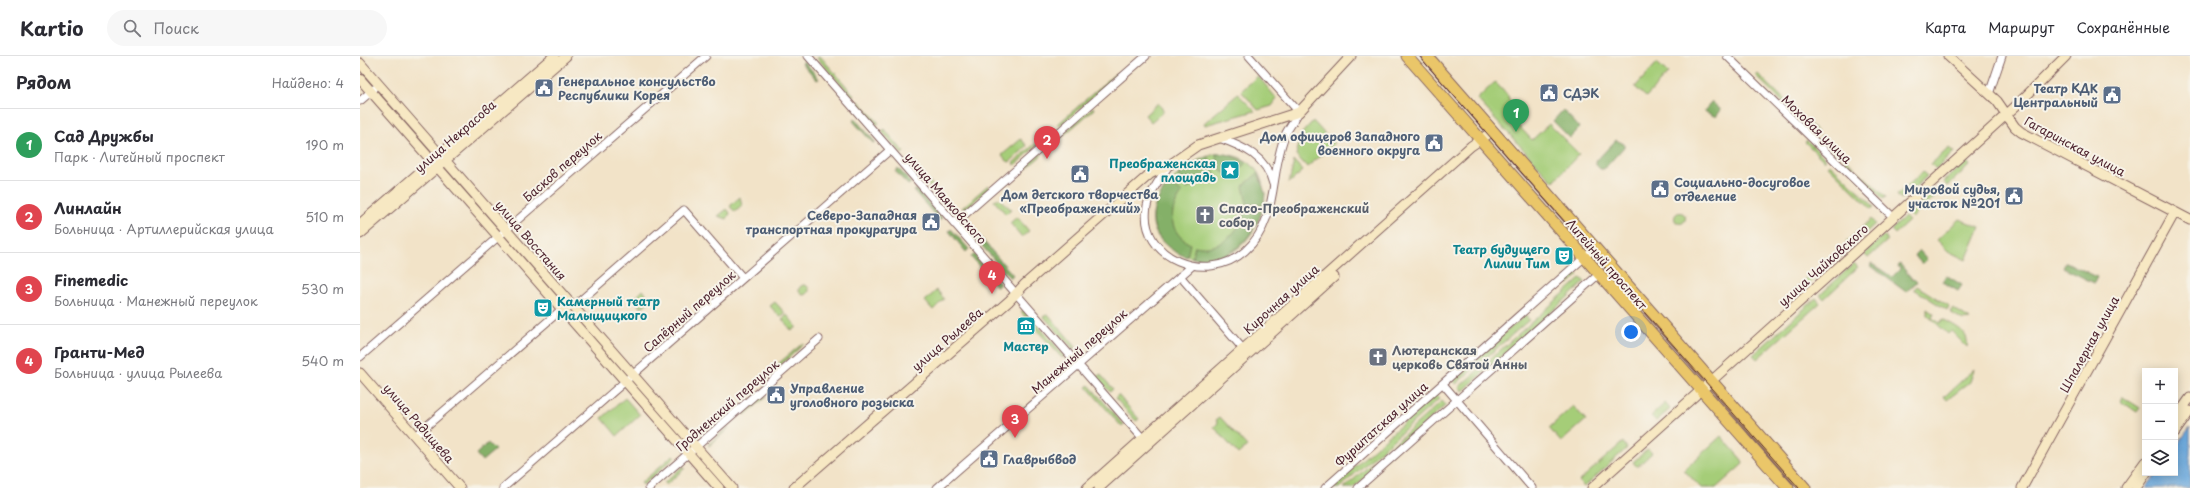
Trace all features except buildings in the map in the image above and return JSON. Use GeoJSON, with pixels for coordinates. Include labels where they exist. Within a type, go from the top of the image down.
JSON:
{"type":"FeatureCollection","features":[{"type":"Feature","properties":{"kind":"main road","name":"Литейный проспект"},"geometry":{"type":"LineString","coordinates":[[1407,56],[1598,275],[1788,488]]}},
{"type":"Feature","properties":{"kind":"main road","name":"Литейный проспект"},"geometry":{"type":"LineString","coordinates":[[1427,56],[1805,488]]}},
{"type":"Feature","properties":{"kind":"street","name":"улица Некрасова"},"geometry":{"type":"LineString","coordinates":[[442,158],[554,56]]}},
{"type":"Feature","properties":{"kind":"street","name":"улица Некрасова"},"geometry":{"type":"LineString","coordinates":[[360,224],[566,56]]}},
{"type":"Feature","properties":{"kind":"street","name":"Басков переулок"},"geometry":{"type":"LineString","coordinates":[[360,357],[706,56]]}},
{"type":"Feature","properties":{"kind":"street","name":"улица Маяковского"},"geometry":{"type":"LineString","coordinates":[[808,56],[1146,441]]}},
{"type":"Feature","properties":{"kind":"street"},"geometry":{"type":"LineString","coordinates":[[954,224],[1146,56]]}},
{"type":"Feature","properties":{"kind":"street"},"geometry":{"type":"LineString","coordinates":[[1249,56],[1299,112]]}},
{"type":"Feature","properties":{"kind":"street"},"geometry":{"type":"LineString","coordinates":[[1299,112],[1281,120],[1218,138],[1189,150],[1171,164],[1158,182],[1147,205],[1146,218],[1148,230],[1162,250],[1170,257],[1192,266],[1213,267],[1226,264],[1245,251],[1259,235],[1265,224],[1270,209],[1273,186],[1286,134],[1299,112],[1350,56]]}},
{"type":"Feature","properties":{"kind":"street","name":"Моховая улица"},"geometry":{"type":"LineString","coordinates":[[1727,56],[1893,217]]}},
{"type":"Feature","properties":{"kind":"street","name":"Гагаринская улица"},"geometry":{"type":"LineString","coordinates":[[1948,56],[1997,101],[2021,132],[2190,220]]}},
{"type":"Feature","properties":{"kind":"street"},"geometry":{"type":"LineString","coordinates":[[1990,94],[2002,56]]}},
{"type":"Feature","properties":{"kind":"street","name":"улица Чайковского"},"geometry":{"type":"LineString","coordinates":[[1592,488],[1702,391],[1893,217],[2006,114],[2066,56]]}},
{"type":"Feature","properties":{"kind":"street","name":"улица Восстания"},"geometry":{"type":"LineString","coordinates":[[360,63],[732,488]]}},
{"type":"Feature","properties":{"kind":"street","name":"улица Восстания"},"geometry":{"type":"LineString","coordinates":[[360,79],[719,488]]}},
{"type":"Feature","properties":{"kind":"street"},"geometry":{"type":"LineString","coordinates":[[360,101],[379,84]]}},
{"type":"Feature","properties":{"kind":"street","name":"Кирочная улица"},"geometry":{"type":"LineString","coordinates":[[1099,488],[1243,349],[1493,131]]}},
{"type":"Feature","properties":{"kind":"street"},"geometry":{"type":"LineString","coordinates":[[1218,138],[1241,146],[1260,159],[1270,173],[1273,186]]}},
{"type":"Feature","properties":{"kind":"street","name":"Кирочная улица"},"geometry":{"type":"LineString","coordinates":[[1087,488],[1146,441],[1481,140]]}},
{"type":"Feature","properties":{"kind":"street","name":"Сапёрный переулок"},"geometry":{"type":"LineString","coordinates":[[503,488],[890,150]]}},
{"type":"Feature","properties":{"kind":"street","name":"улица Некрасова"},"geometry":{"type":"LineString","coordinates":[[360,234],[435,164]]}},
{"type":"Feature","properties":{"kind":"street","name":"улица Рылеева"},"geometry":{"type":"LineString","coordinates":[[794,488],[1016,294],[1150,174],[1171,164]]}},
{"type":"Feature","properties":{"kind":"street"},"geometry":{"type":"LineString","coordinates":[[415,436],[562,309],[574,307],[684,210],[743,278]]}},
{"type":"Feature","properties":{"kind":"street","name":"Шпалерная улица"},"geometry":{"type":"LineString","coordinates":[[2022,488],[2175,212]]}},
{"type":"Feature","properties":{"kind":"street","name":"Фурштатская улица"},"geometry":{"type":"LineString","coordinates":[[1325,488],[1595,248]]}},
{"type":"Feature","properties":{"kind":"street"},"geometry":{"type":"LineString","coordinates":[[1192,266],[1180,276],[1243,349]]}},
{"type":"Feature","properties":{"kind":"street"},"geometry":{"type":"LineString","coordinates":[[1358,488],[1598,275]]}},
{"type":"Feature","properties":{"kind":"street","name":"Манежный переулок"},"geometry":{"type":"LineString","coordinates":[[937,488],[1180,276]]}},
{"type":"Feature","properties":{"kind":"street","name":"Гродненский переулок"},"geometry":{"type":"LineString","coordinates":[[649,488],[819,339]]}},
{"type":"Feature","properties":{"kind":"street","name":"улица Радищева"},"geometry":{"type":"LineString","coordinates":[[360,373],[460,488]]}},
{"type":"Feature","properties":{"kind":"street"},"geometry":{"type":"LineString","coordinates":[[1443,384],[1532,488]]}},
{"type":"Feature","properties":{"kind":"street"},"geometry":{"type":"LineString","coordinates":[[2178,415],[2190,398]]}},
{"type":"Feature","properties":{"kind":"street"},"geometry":{"type":"LineString","coordinates":[[2178,428],[2190,411]]}},
{"type":"Feature","properties":{"kind":"street"},"geometry":{"type":"LineString","coordinates":[[2126,488],[2142,466]]}},
{"type":"Feature","properties":{"kind":"street"},"geometry":{"type":"LineString","coordinates":[[2136,488],[2144,476]]}},
{"type":"Feature","properties":{"kind":"green space"},"geometry":{"type":"Polygon","coordinates":[[[820,56],[854,95],[852,97],[817,58],[820,56]]]}},
{"type":"Feature","properties":{"kind":"green space"},"geometry":{"type":"Polygon","coordinates":[[[804,61],[819,79],[817,80],[802,63],[804,61]]]}},
{"type":"Feature","properties":{"kind":"green space"},"geometry":{"type":"Polygon","coordinates":[[[1657,63],[1668,73],[1646,97],[1635,87],[1657,63]]]}},
{"type":"Feature","properties":{"kind":"green space"},"geometry":{"type":"Polygon","coordinates":[[[1116,73],[1118,75],[1060,126],[1058,124],[1116,73]]]}},
{"type":"Feature","properties":{"kind":"green space"},"geometry":{"type":"Polygon","coordinates":[[[1758,74],[1818,132],[1816,134],[1756,76],[1758,74]]]}},
{"type":"Feature","properties":{"kind":"green space"},"geometry":{"type":"Polygon","coordinates":[[[1258,76],[1277,99],[1272,106],[1258,110],[1241,91],[1258,76]]]}},
{"type":"Feature","properties":{"kind":"green space"},"geometry":{"type":"Polygon","coordinates":[[[1495,82],[1509,97],[1508,99],[1517,109],[1509,116],[1532,140],[1549,124],[1579,154],[1553,182],[1477,99],[1495,82]]]}},
{"type":"Feature","properties":{"kind":"green space"},"geometry":{"type":"Polygon","coordinates":[[[1238,94],[1255,111],[1205,125],[1204,123],[1238,94]]]}},
{"type":"Feature","properties":{"kind":"green space"},"geometry":{"type":"Polygon","coordinates":[[[859,101],[879,123],[876,125],[857,103],[859,101]]]}},
{"type":"Feature","properties":{"kind":"green space"},"geometry":{"type":"Polygon","coordinates":[[[1712,102],[1721,110],[1716,117],[1704,111],[1712,102]]]}},
{"type":"Feature","properties":{"kind":"green space"},"geometry":{"type":"Polygon","coordinates":[[[1158,103],[1164,111],[1151,122],[1145,115],[1158,103]]]}},
{"type":"Feature","properties":{"kind":"green space"},"geometry":{"type":"Polygon","coordinates":[[[1093,107],[1094,109],[1062,137],[1060,136],[1093,107]]]}},
{"type":"Feature","properties":{"kind":"green space"},"geometry":{"type":"Polygon","coordinates":[[[1563,110],[1580,128],[1570,138],[1553,121],[1563,110]]]}},
{"type":"Feature","properties":{"kind":"green space"},"geometry":{"type":"Polygon","coordinates":[[[855,119],[875,142],[873,143],[853,121],[855,119]]]}},
{"type":"Feature","properties":{"kind":"green space"},"geometry":{"type":"Polygon","coordinates":[[[1313,121],[1334,144],[1307,167],[1296,155],[1302,133],[1313,121]]]}},
{"type":"Feature","properties":{"kind":"green space"},"geometry":{"type":"Polygon","coordinates":[[[884,129],[904,152],[902,154],[882,132],[884,129]]]}},
{"type":"Feature","properties":{"kind":"green space"},"geometry":{"type":"Polygon","coordinates":[[[1050,131],[1051,133],[1015,165],[1013,163],[1050,131]]]}},
{"type":"Feature","properties":{"kind":"green space"},"geometry":{"type":"Polygon","coordinates":[[[1822,135],[1842,155],[1840,157],[1820,138],[1822,135]]]}},
{"type":"Feature","properties":{"kind":"green space"},"geometry":{"type":"Polygon","coordinates":[[[1021,139],[1027,146],[1010,162],[1007,161],[1002,155],[1021,139]]]}},
{"type":"Feature","properties":{"kind":"green space"},"geometry":{"type":"Polygon","coordinates":[[[1616,140],[1624,144],[1624,147],[1604,169],[1600,169],[1596,165],[1596,161],[1616,140]]]}},
{"type":"Feature","properties":{"kind":"green space"},"geometry":{"type":"Polygon","coordinates":[[[1807,140],[1826,159],[1824,161],[1805,142],[1807,140]]]}},
{"type":"Feature","properties":{"kind":"green space"},"geometry":{"type":"Polygon","coordinates":[[[1949,148],[1954,152],[1936,169],[1931,164],[1949,148]]]}},
{"type":"Feature","properties":{"kind":"green space"},"geometry":{"type":"Polygon","coordinates":[[[1041,153],[1042,155],[1020,174],[1018,172],[1041,153]]]}},
{"type":"Feature","properties":{"kind":"green space"},"geometry":{"type":"Polygon","coordinates":[[[1215,154],[1242,159],[1258,172],[1264,191],[1261,213],[1251,234],[1235,250],[1214,259],[1190,257],[1168,246],[1156,233],[1153,218],[1157,202],[1166,186],[1180,173],[1197,161],[1215,154]]]}},
{"type":"Feature","properties":{"kind":"green space"},"geometry":{"type":"Polygon","coordinates":[[[1215,154],[1226,154],[1247,162],[1233,175],[1222,172],[1215,154]]]}},
{"type":"Feature","properties":{"kind":"green space"},"geometry":{"type":"Polygon","coordinates":[[[1208,156],[1215,174],[1187,189],[1178,176],[1197,161],[1208,156]]]}},
{"type":"Feature","properties":{"kind":"green space"},"geometry":{"type":"Polygon","coordinates":[[[909,158],[925,176],[923,178],[907,160],[909,158]]]}},
{"type":"Feature","properties":{"kind":"green space"},"geometry":{"type":"Polygon","coordinates":[[[1846,159],[1886,197],[1883,199],[1844,161],[1846,159]]]}},
{"type":"Feature","properties":{"kind":"green space"},"geometry":{"type":"Polygon","coordinates":[[[1294,161],[1303,171],[1289,183],[1294,161]]]}},
{"type":"Feature","properties":{"kind":"green space"},"geometry":{"type":"Polygon","coordinates":[[[1966,161],[1970,165],[1947,186],[1943,182],[1966,161]]]}},
{"type":"Feature","properties":{"kind":"green space"},"geometry":{"type":"Polygon","coordinates":[[[1830,164],[1874,206],[1872,209],[1828,166],[1830,164]]]}},
{"type":"Feature","properties":{"kind":"green space"},"geometry":{"type":"Polygon","coordinates":[[[898,168],[911,183],[908,185],[895,171],[898,168]]]}},
{"type":"Feature","properties":{"kind":"green space"},"geometry":{"type":"Polygon","coordinates":[[[1923,172],[1927,176],[1901,200],[1897,195],[1923,172]]]}},
{"type":"Feature","properties":{"kind":"green space"},"geometry":{"type":"Polygon","coordinates":[[[1258,173],[1265,193],[1264,205],[1247,204],[1243,186],[1258,173]]]}},
{"type":"Feature","properties":{"kind":"green space"},"geometry":{"type":"Polygon","coordinates":[[[930,182],[949,204],[947,206],[927,184],[930,182]]]}},
{"type":"Feature","properties":{"kind":"green space"},"geometry":{"type":"Polygon","coordinates":[[[1171,183],[1182,193],[1174,207],[1172,221],[1178,233],[1190,244],[1187,257],[1164,244],[1154,225],[1153,214],[1156,204],[1162,193],[1171,183]]]}},
{"type":"Feature","properties":{"kind":"green space"},"geometry":{"type":"Polygon","coordinates":[[[988,185],[990,187],[964,210],[962,208],[988,185]]]}},
{"type":"Feature","properties":{"kind":"green space"},"geometry":{"type":"Polygon","coordinates":[[[916,189],[942,218],[939,220],[914,191],[916,189]]]}},
{"type":"Feature","properties":{"kind":"green space"},"geometry":{"type":"Polygon","coordinates":[[[1931,193],[1935,197],[1912,218],[1908,214],[1931,193]]]}},
{"type":"Feature","properties":{"kind":"green space"},"geometry":{"type":"Polygon","coordinates":[[[740,197],[742,206],[735,212],[730,206],[740,197]]]}},
{"type":"Feature","properties":{"kind":"green space"},"geometry":{"type":"Polygon","coordinates":[[[998,198],[1011,209],[1006,214],[994,201],[998,198]]]}},
{"type":"Feature","properties":{"kind":"green space"},"geometry":{"type":"Polygon","coordinates":[[[727,209],[730,213],[727,219],[718,216],[727,209]]]}},
{"type":"Feature","properties":{"kind":"green space"},"geometry":{"type":"Polygon","coordinates":[[[1246,211],[1262,212],[1251,233],[1236,249],[1216,258],[1192,258],[1195,246],[1212,246],[1227,239],[1238,227],[1246,211]]]}},
{"type":"Feature","properties":{"kind":"green space"},"geometry":{"type":"Polygon","coordinates":[[[1680,212],[1684,214],[1686,218],[1684,222],[1680,224],[1676,222],[1674,218],[1676,214],[1680,212]]]}},
{"type":"Feature","properties":{"kind":"green space"},"geometry":{"type":"Polygon","coordinates":[[[1017,217],[1029,231],[1022,237],[1010,223],[1017,217]]]}},
{"type":"Feature","properties":{"kind":"green space"},"geometry":{"type":"Polygon","coordinates":[[[1905,217],[1909,221],[1895,234],[1891,230],[1905,217]]]}},
{"type":"Feature","properties":{"kind":"green space"},"geometry":{"type":"Polygon","coordinates":[[[1871,219],[1875,224],[1850,247],[1846,242],[1871,219]]]}},
{"type":"Feature","properties":{"kind":"green space"},"geometry":{"type":"Polygon","coordinates":[[[1959,219],[1980,227],[1966,260],[1948,251],[1937,240],[1959,219]]]}},
{"type":"Feature","properties":{"kind":"green space"},"geometry":{"type":"Polygon","coordinates":[[[972,228],[1013,275],[1010,278],[969,231],[972,228]]]}},
{"type":"Feature","properties":{"kind":"green space"},"geometry":{"type":"Polygon","coordinates":[[[951,229],[969,249],[966,252],[949,231],[951,229]]]}},
{"type":"Feature","properties":{"kind":"green space"},"geometry":{"type":"Polygon","coordinates":[[[1884,236],[1888,240],[1868,258],[1864,254],[1884,236]]]}},
{"type":"Feature","properties":{"kind":"green space"},"geometry":{"type":"Polygon","coordinates":[[[1838,250],[1842,254],[1826,268],[1823,264],[1838,250]]]}},
{"type":"Feature","properties":{"kind":"green space"},"geometry":{"type":"Polygon","coordinates":[[[1919,250],[1927,259],[1922,264],[1914,255],[1919,250]]]}},
{"type":"Feature","properties":{"kind":"green space"},"geometry":{"type":"Polygon","coordinates":[[[974,254],[1000,284],[997,287],[971,257],[974,254]]]}},
{"type":"Feature","properties":{"kind":"green space"},"geometry":{"type":"Polygon","coordinates":[[[2066,262],[2097,277],[2094,283],[2063,268],[2066,262]]]}},
{"type":"Feature","properties":{"kind":"green space"},"geometry":{"type":"Polygon","coordinates":[[[1854,263],[1858,267],[1824,299],[1820,295],[1854,263]]]}},
{"type":"Feature","properties":{"kind":"green space"},"geometry":{"type":"Polygon","coordinates":[[[1871,263],[1892,277],[1900,269],[1898,266],[1900,264],[1913,280],[1914,279],[1917,282],[1906,292],[1871,266],[1871,263]]]}},
{"type":"Feature","properties":{"kind":"green space"},"geometry":{"type":"Polygon","coordinates":[[[1575,271],[1579,275],[1568,284],[1564,280],[1575,271]]]}},
{"type":"Feature","properties":{"kind":"green space"},"geometry":{"type":"Polygon","coordinates":[[[1815,271],[1819,275],[1793,298],[1789,294],[1815,271]]]}},
{"type":"Feature","properties":{"kind":"green space"},"geometry":{"type":"Polygon","coordinates":[[[1946,275],[1962,285],[1958,291],[1942,282],[1946,275]]]}},
{"type":"Feature","properties":{"kind":"green space"},"geometry":{"type":"Polygon","coordinates":[[[1581,278],[1585,282],[1463,391],[1459,387],[1581,278]]]}},
{"type":"Feature","properties":{"kind":"green space"},"geometry":{"type":"Polygon","coordinates":[[[802,285],[806,285],[808,286],[808,294],[802,295],[799,292],[799,288],[802,285]]]}},
{"type":"Feature","properties":{"kind":"green space"},"geometry":{"type":"Polygon","coordinates":[[[1917,286],[1949,306],[1947,310],[1914,289],[1917,286]]]}},
{"type":"Feature","properties":{"kind":"green space"},"geometry":{"type":"Polygon","coordinates":[[[643,290],[651,300],[641,308],[634,299],[643,290]]]}},
{"type":"Feature","properties":{"kind":"green space"},"geometry":{"type":"Polygon","coordinates":[[[937,290],[944,299],[933,310],[925,301],[937,290]]]}},
{"type":"Feature","properties":{"kind":"green space"},"geometry":{"type":"Polygon","coordinates":[[[1816,298],[1820,303],[1757,359],[1753,355],[1816,298]]]}},
{"type":"Feature","properties":{"kind":"green space"},"geometry":{"type":"Polygon","coordinates":[[[775,302],[785,313],[780,317],[770,306],[775,302]]]}},
{"type":"Feature","properties":{"kind":"green space"},"geometry":{"type":"Polygon","coordinates":[[[1953,308],[1970,319],[1963,320],[1950,312],[1953,308]]]}},
{"type":"Feature","properties":{"kind":"green space"},"geometry":{"type":"Polygon","coordinates":[[[1927,309],[1934,314],[1932,318],[1940,323],[1943,319],[1964,333],[1967,341],[1967,347],[1951,331],[1948,334],[1927,315],[1927,309]]]}},
{"type":"Feature","properties":{"kind":"green space"},"geometry":{"type":"Polygon","coordinates":[[[1024,310],[1065,356],[1062,358],[1021,312],[1024,310]]]}},
{"type":"Feature","properties":{"kind":"green space"},"geometry":{"type":"Polygon","coordinates":[[[1048,314],[1076,347],[1073,349],[1044,317],[1048,314]]]}},
{"type":"Feature","properties":{"kind":"green space"},"geometry":{"type":"Polygon","coordinates":[[[787,315],[797,327],[792,331],[782,319],[787,315]]]}},
{"type":"Feature","properties":{"kind":"green space"},"geometry":{"type":"Polygon","coordinates":[[[1525,315],[1529,320],[1456,384],[1452,379],[1525,315]]]}},
{"type":"Feature","properties":{"kind":"green space"},"geometry":{"type":"Polygon","coordinates":[[[803,343],[804,344],[775,370],[773,368],[803,343]]]}},
{"type":"Feature","properties":{"kind":"green space"},"geometry":{"type":"Polygon","coordinates":[[[1974,369],[1970,382],[1947,400],[1944,397],[1974,369]]]}},
{"type":"Feature","properties":{"kind":"green space"},"geometry":{"type":"Polygon","coordinates":[[[1100,374],[1113,389],[1110,392],[1097,377],[1100,374]]]}},
{"type":"Feature","properties":{"kind":"green space"},"geometry":{"type":"Polygon","coordinates":[[[1089,385],[1124,425],[1122,427],[1087,387],[1089,385]]]}},
{"type":"Feature","properties":{"kind":"green space"},"geometry":{"type":"Polygon","coordinates":[[[1436,394],[1440,398],[1339,488],[1330,488],[1436,394]]]}},
{"type":"Feature","properties":{"kind":"green space"},"geometry":{"type":"Polygon","coordinates":[[[764,395],[766,397],[745,415],[744,413],[764,395]]]}},
{"type":"Feature","properties":{"kind":"green space"},"geometry":{"type":"Polygon","coordinates":[[[1118,395],[1139,419],[1136,421],[1115,398],[1118,395]]]}},
{"type":"Feature","properties":{"kind":"green space"},"geometry":{"type":"Polygon","coordinates":[[[2123,397],[2140,408],[2137,412],[2120,401],[2123,397]]]}},
{"type":"Feature","properties":{"kind":"green space"},"geometry":{"type":"Polygon","coordinates":[[[625,398],[640,415],[617,436],[602,418],[625,398]]]}},
{"type":"Feature","properties":{"kind":"green space"},"geometry":{"type":"Polygon","coordinates":[[[1442,401],[1446,405],[1353,488],[1344,488],[1442,401]]]}},
{"type":"Feature","properties":{"kind":"green space"},"geometry":{"type":"Polygon","coordinates":[[[735,402],[736,404],[702,434],[700,432],[735,402]]]}},
{"type":"Feature","properties":{"kind":"green space"},"geometry":{"type":"Polygon","coordinates":[[[1665,403],[1670,409],[1656,421],[1651,416],[1665,403]]]}},
{"type":"Feature","properties":{"kind":"green space"},"geometry":{"type":"Polygon","coordinates":[[[1573,406],[1586,420],[1561,442],[1549,428],[1573,406]]]}},
{"type":"Feature","properties":{"kind":"green space"},"geometry":{"type":"Polygon","coordinates":[[[1220,417],[1247,446],[1238,454],[1214,427],[1218,423],[1216,420],[1220,417]]]}},
{"type":"Feature","properties":{"kind":"green space"},"geometry":{"type":"Polygon","coordinates":[[[728,427],[729,428],[709,446],[708,445],[728,427]]]}},
{"type":"Feature","properties":{"kind":"green space"},"geometry":{"type":"Polygon","coordinates":[[[1721,436],[1742,460],[1743,464],[1716,488],[1701,488],[1684,470],[1721,436]]]}},
{"type":"Feature","properties":{"kind":"green space"},"geometry":{"type":"Polygon","coordinates":[[[1623,442],[1627,448],[1584,487],[1579,481],[1623,442]]]}},
{"type":"Feature","properties":{"kind":"green space"},"geometry":{"type":"Polygon","coordinates":[[[488,443],[495,450],[482,461],[476,454],[488,443]]]}},
{"type":"Feature","properties":{"kind":"green space"},"geometry":{"type":"Polygon","coordinates":[[[1648,449],[1652,453],[1637,467],[1633,462],[1648,449]]]}},
{"type":"Feature","properties":{"kind":"green space"},"geometry":{"type":"Polygon","coordinates":[[[673,455],[675,457],[643,485],[641,483],[673,455]]]}},
{"type":"Feature","properties":{"kind":"green space"},"geometry":{"type":"Polygon","coordinates":[[[683,466],[685,468],[666,485],[664,483],[683,466]]]}},
{"type":"Feature","properties":{"kind":"water"},"geometry":{"type":"Polygon","coordinates":[[[2190,427],[2190,488],[2146,488],[2155,476],[2178,476],[2178,444],[2190,427]]]}},
{"type":"Feature","properties":{"kind":"tram line"},"geometry":{"type":"LineString","coordinates":[[1419,56],[1799,488]]}},
{"type":"Feature","properties":{"kind":"place","name":"Генеральное консульство Республики Корея"},"geometry":{"type":"Point","coordinates":[544,88]}},
{"type":"Feature","properties":{"kind":"place","name":"СДЭК"},"geometry":{"type":"Point","coordinates":[1549,93]}},
{"type":"Feature","properties":{"kind":"place","name":"Театр КДК Центральный"},"geometry":{"type":"Point","coordinates":[2112,95]}},
{"type":"Feature","properties":{"kind":"place","name":"Сад Дружбы"},"geometry":{"type":"Point","coordinates":[1516,132]}},
{"type":"Feature","properties":{"kind":"place","name":"Дом офицеров Западного военного округа"},"geometry":{"type":"Point","coordinates":[1434,143]}},
{"type":"Feature","properties":{"kind":"place","name":"Линлайн"},"geometry":{"type":"Point","coordinates":[1047,159]}},
{"type":"Feature","properties":{"kind":"place","name":"Преображенская площадь"},"geometry":{"type":"Point","coordinates":[1230,170]}},
{"type":"Feature","properties":{"kind":"place","name":"Дом детского творчества «Преображенский»"},"geometry":{"type":"Point","coordinates":[1080,174]}},
{"type":"Feature","properties":{"kind":"place","name":"Социально-досуговое отделение"},"geometry":{"type":"Point","coordinates":[1660,189]}},
{"type":"Feature","properties":{"kind":"place","name":"Мировой судья, участок №201"},"geometry":{"type":"Point","coordinates":[2014,196]}},
{"type":"Feature","properties":{"kind":"place","name":"Спасо-Преображенский собор"},"geometry":{"type":"Point","coordinates":[1205,215]}},
{"type":"Feature","properties":{"kind":"place","name":"Северо-Западная транспортная прокуратура"},"geometry":{"type":"Point","coordinates":[931,222]}},
{"type":"Feature","properties":{"kind":"place","name":"Театр будущего Лилии Тим"},"geometry":{"type":"Point","coordinates":[1564,256]}},
{"type":"Feature","properties":{"kind":"place","name":"Гранти-Мед"},"geometry":{"type":"Point","coordinates":[992,294]}},
{"type":"Feature","properties":{"kind":"place","name":"Камерный театр Малыщицкого"},"geometry":{"type":"Point","coordinates":[543,308]}},
{"type":"Feature","properties":{"kind":"place","name":"Мастер"},"geometry":{"type":"Point","coordinates":[1026,326]}},
{"type":"Feature","properties":{"kind":"place","name":"Лютеранская церковь Святой Анны"},"geometry":{"type":"Point","coordinates":[1378,357]}},
{"type":"Feature","properties":{"kind":"place","name":"Управление уголовного розыска"},"geometry":{"type":"Point","coordinates":[776,395]}},
{"type":"Feature","properties":{"kind":"place","name":"Finemedic"},"geometry":{"type":"Point","coordinates":[1015,438]}},
{"type":"Feature","properties":{"kind":"place","name":"Главрыбвод"},"geometry":{"type":"Point","coordinates":[989,459]}}]}
